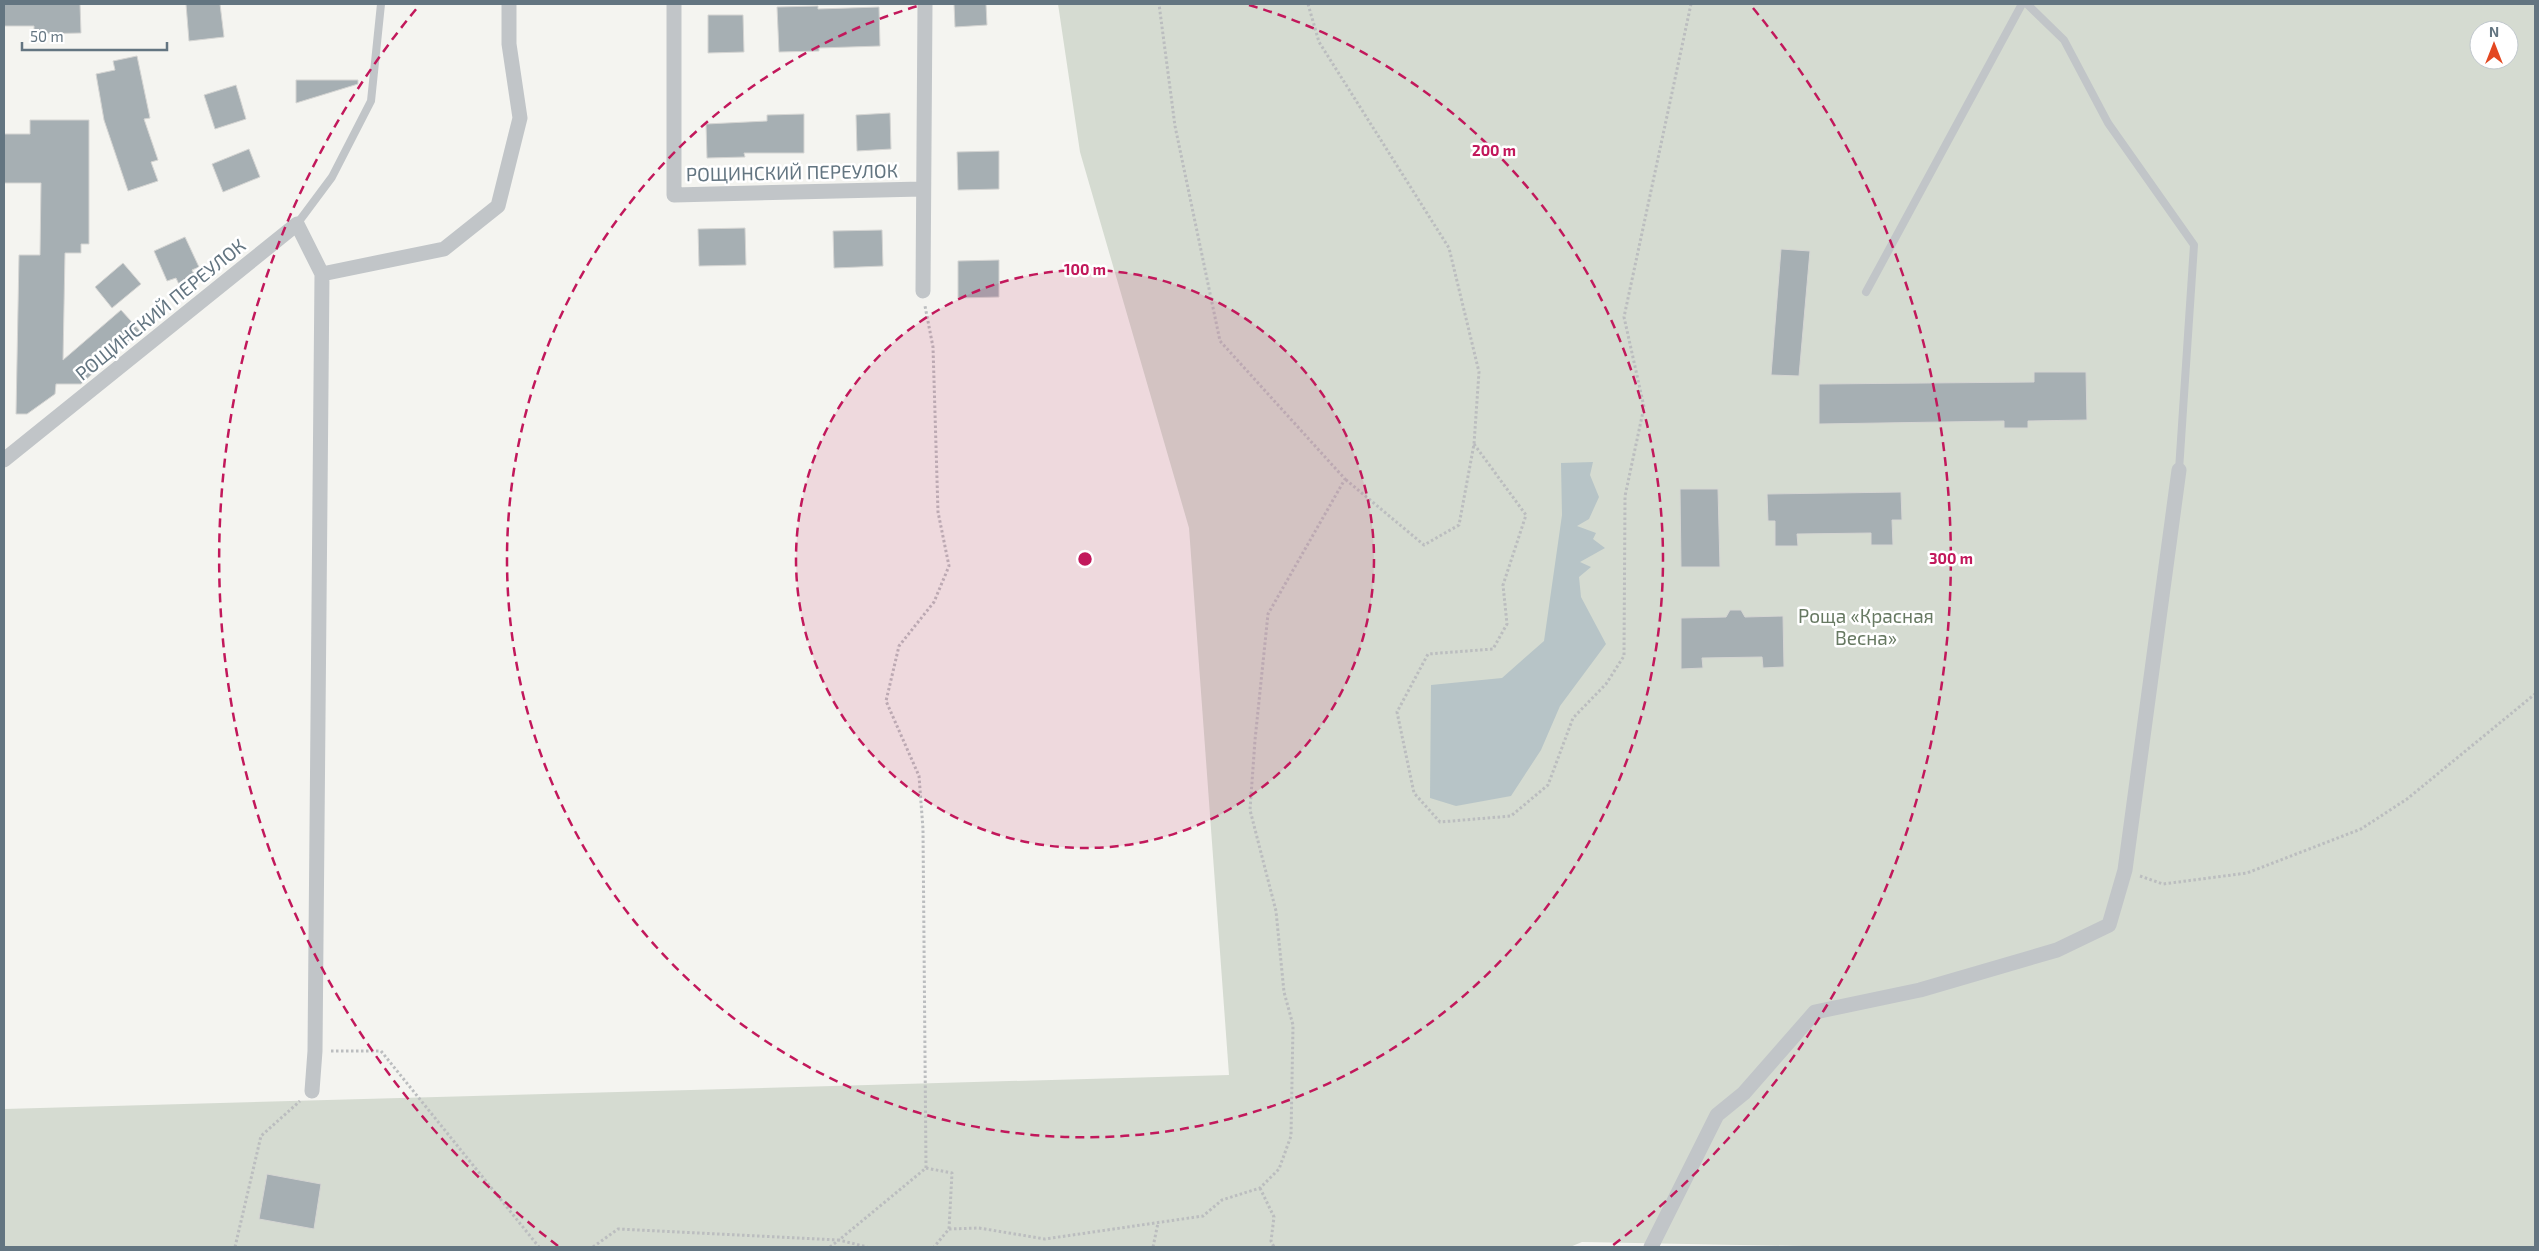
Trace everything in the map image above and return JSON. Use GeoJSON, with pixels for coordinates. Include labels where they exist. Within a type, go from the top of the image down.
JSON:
{"type":"FeatureCollection","features":[{"type":"Feature","properties":{"kind":"street"},"geometry":{"type":"LineString","coordinates":[[322,274],[444,249],[498,206],[520,118],[509,44],[509,4]]}},
{"type":"Feature","properties":{"kind":"street","name":"РОЩИНСКИЙ ПЕРЕУЛОК"},"geometry":{"type":"LineString","coordinates":[[674,4],[674,195],[922,189]]}},
{"type":"Feature","properties":{"kind":"street","name":"РОЩИНСКИЙ ПЕРЕУЛОК"},"geometry":{"type":"LineString","coordinates":[[922,291],[925,4]]}},
{"type":"Feature","properties":{"kind":"street"},"geometry":{"type":"LineString","coordinates":[[297,224],[322,274],[315,1051],[312,1091]]}},
{"type":"Feature","properties":{"kind":"street","name":"РОЩИНСКИЙ ПЕРЕУЛОК"},"geometry":{"type":"LineString","coordinates":[[4,460],[297,224]]}},
{"type":"Feature","properties":{"kind":"street"},"geometry":{"type":"LineString","coordinates":[[1651,1247],[1716,1115],[1744,1093],[1815,1012],[1920,990],[2056,950],[2110,925],[2124,870],[2179,470]]}},
{"type":"Feature","properties":{"kind":"lane"},"geometry":{"type":"LineString","coordinates":[[297,224],[332,177],[371,101],[381,4]]}},
{"type":"Feature","properties":{"kind":"lane"},"geometry":{"type":"LineString","coordinates":[[1866,292],[2022,4]]}},
{"type":"Feature","properties":{"kind":"lane"},"geometry":{"type":"LineString","coordinates":[[2026,4],[2064,40],[2108,123],[2194,245],[2179,470]]}},
{"type":"Feature","properties":{"kind":"path"},"geometry":{"type":"LineString","coordinates":[[1159,4],[1175,126],[1220,341],[1345,479],[1424,545],[1459,525],[1474,444],[1479,372],[1449,248],[1319,42],[1308,4]]}},
{"type":"Feature","properties":{"kind":"path"},"geometry":{"type":"LineString","coordinates":[[1474,444],[1526,515],[1503,586],[1507,624],[1493,649],[1428,654],[1397,712],[1414,793],[1440,822],[1510,816],[1548,785],[1573,718],[1606,684],[1624,656],[1625,496],[1644,407],[1624,317],[1691,4]]}},
{"type":"Feature","properties":{"kind":"path"},"geometry":{"type":"LineString","coordinates":[[922,291],[933,347],[938,512],[949,566],[934,602],[899,646],[886,701],[919,776],[922,828],[926,1168]]}},
{"type":"Feature","properties":{"kind":"path"},"geometry":{"type":"LineString","coordinates":[[949,1229],[979,1228],[1045,1239],[1203,1216],[1222,1200],[1260,1188],[1279,1169],[1291,1136],[1293,1025],[1284,992],[1276,911],[1250,810],[1268,614],[1345,479]]}},
{"type":"Feature","properties":{"kind":"path"},"geometry":{"type":"LineString","coordinates":[[2124,870],[2163,884],[2247,873],[2360,828],[2407,799],[2535,694]]}},
{"type":"Feature","properties":{"kind":"path"},"geometry":{"type":"LineString","coordinates":[[315,1051],[381,1051],[540,1247]]}},
{"type":"Feature","properties":{"kind":"path"},"geometry":{"type":"LineString","coordinates":[[235,1247],[261,1136],[312,1091]]}},
{"type":"Feature","properties":{"kind":"path"},"geometry":{"type":"LineString","coordinates":[[926,1168],[952,1173],[949,1229],[934,1247]]}},
{"type":"Feature","properties":{"kind":"path"},"geometry":{"type":"LineString","coordinates":[[830,1247],[926,1168]]}},
{"type":"Feature","properties":{"kind":"path"},"geometry":{"type":"LineString","coordinates":[[1260,1188],[1274,1217],[1271,1240],[1274,1247]]}},
{"type":"Feature","properties":{"kind":"path"},"geometry":{"type":"LineString","coordinates":[[1153,1247],[1158,1223]]}},
{"type":"Feature","properties":{"kind":"path"},"geometry":{"type":"LineString","coordinates":[[593,1247],[618,1229],[840,1240],[867,1247]]}},
{"type":"Feature","properties":{"kind":"green space","name":"Роща «Красная Весна»"},"geometry":{"type":"Polygon","coordinates":[[[1058,4],[2535,4],[2535,1247],[1854,1247],[1582,1242],[1570,1247],[4,1247],[4,1109],[1229,1075],[1189,528],[1080,152],[1058,4]]]}},
{"type":"Feature","properties":{"kind":"shaded area"},"geometry":{"type":"Polygon","coordinates":[[[1593,462],[1590,475],[1599,497],[1589,519],[1577,526],[1596,533],[1593,539],[1605,548],[1580,562],[1591,567],[1579,577],[1581,597],[1606,644],[1560,706],[1541,750],[1511,796],[1456,806],[1430,798],[1431,685],[1502,678],[1544,641],[1562,515],[1561,463],[1593,462]]]}},
{"type":"Feature","properties":{"kind":"building"},"geometry":{"type":"Polygon","coordinates":[[[4,4],[80,4],[81,33],[34,34],[34,26],[4,26],[4,4]]]}},
{"type":"Feature","properties":{"kind":"building"},"geometry":{"type":"Polygon","coordinates":[[[186,4],[220,4],[224,37],[189,41],[186,4]]]}},
{"type":"Feature","properties":{"kind":"building"},"geometry":{"type":"Polygon","coordinates":[[[954,4],[986,4],[987,25],[955,27],[954,4]]]}},
{"type":"Feature","properties":{"kind":"building"},"geometry":{"type":"Polygon","coordinates":[[[818,6],[818,9],[879,7],[880,46],[819,48],[819,51],[779,52],[777,7],[818,6]]]}},
{"type":"Feature","properties":{"kind":"building"},"geometry":{"type":"Polygon","coordinates":[[[708,15],[743,15],[744,52],[708,53],[708,15]]]}},
{"type":"Feature","properties":{"kind":"building"},"geometry":{"type":"Polygon","coordinates":[[[137,56],[150,118],[144,119],[158,160],[151,162],[158,181],[128,191],[104,120],[96,74],[115,70],[113,61],[137,56]]]}},
{"type":"Feature","properties":{"kind":"building"},"geometry":{"type":"Polygon","coordinates":[[[296,80],[358,80],[358,84],[296,103],[296,80]]]}},
{"type":"Feature","properties":{"kind":"building"},"geometry":{"type":"Polygon","coordinates":[[[236,85],[246,119],[215,129],[204,95],[236,85]]]}},
{"type":"Feature","properties":{"kind":"building"},"geometry":{"type":"Polygon","coordinates":[[[890,113],[891,149],[857,151],[856,115],[890,113]]]}},
{"type":"Feature","properties":{"kind":"building"},"geometry":{"type":"Polygon","coordinates":[[[804,114],[804,153],[744,153],[745,157],[707,158],[706,124],[767,121],[767,115],[804,114]]]}},
{"type":"Feature","properties":{"kind":"building"},"geometry":{"type":"Polygon","coordinates":[[[30,120],[89,120],[89,244],[81,244],[81,253],[65,253],[63,360],[121,310],[140,331],[81,384],[56,384],[55,394],[27,414],[16,414],[19,255],[40,255],[41,183],[4,183],[4,134],[30,134],[30,120]]]}},
{"type":"Feature","properties":{"kind":"building"},"geometry":{"type":"Polygon","coordinates":[[[249,149],[260,177],[223,192],[212,164],[249,149]]]}},
{"type":"Feature","properties":{"kind":"building"},"geometry":{"type":"Polygon","coordinates":[[[999,151],[999,189],[958,190],[957,152],[999,151]]]}},
{"type":"Feature","properties":{"kind":"building"},"geometry":{"type":"Polygon","coordinates":[[[745,228],[746,265],[699,266],[698,229],[745,228]]]}},
{"type":"Feature","properties":{"kind":"building"},"geometry":{"type":"Polygon","coordinates":[[[882,230],[883,266],[834,268],[833,231],[882,230]]]}},
{"type":"Feature","properties":{"kind":"building"},"geometry":{"type":"Polygon","coordinates":[[[185,237],[199,267],[192,270],[198,283],[182,291],[176,278],[167,281],[154,251],[185,237]]]}},
{"type":"Feature","properties":{"kind":"building"},"geometry":{"type":"Polygon","coordinates":[[[1781,249],[1810,251],[1799,376],[1771,375],[1781,249]]]}},
{"type":"Feature","properties":{"kind":"building"},"geometry":{"type":"Polygon","coordinates":[[[999,260],[999,297],[958,298],[958,261],[999,260]]]}},
{"type":"Feature","properties":{"kind":"building"},"geometry":{"type":"Polygon","coordinates":[[[123,263],[141,284],[112,308],[95,287],[123,263]]]}},
{"type":"Feature","properties":{"kind":"building"},"geometry":{"type":"Polygon","coordinates":[[[2034,372],[2086,372],[2087,420],[2028,421],[2028,428],[2004,428],[2004,421],[1819,424],[1819,384],[2034,382],[2034,372]]]}},
{"type":"Feature","properties":{"kind":"building"},"geometry":{"type":"Polygon","coordinates":[[[1680,489],[1718,489],[1720,567],[1681,567],[1680,489]]]}},
{"type":"Feature","properties":{"kind":"building"},"geometry":{"type":"Polygon","coordinates":[[[1901,492],[1902,520],[1892,520],[1893,545],[1871,545],[1871,533],[1797,534],[1798,546],[1775,546],[1775,521],[1768,521],[1767,494],[1901,492]]]}},
{"type":"Feature","properties":{"kind":"building"},"geometry":{"type":"Polygon","coordinates":[[[1730,610],[1741,610],[1745,617],[1783,616],[1784,667],[1763,668],[1762,657],[1702,658],[1703,668],[1681,669],[1681,618],[1726,617],[1730,610]]]}},
{"type":"Feature","properties":{"kind":"building"},"geometry":{"type":"Polygon","coordinates":[[[267,1174],[321,1184],[314,1229],[259,1219],[267,1174]]]}}]}
